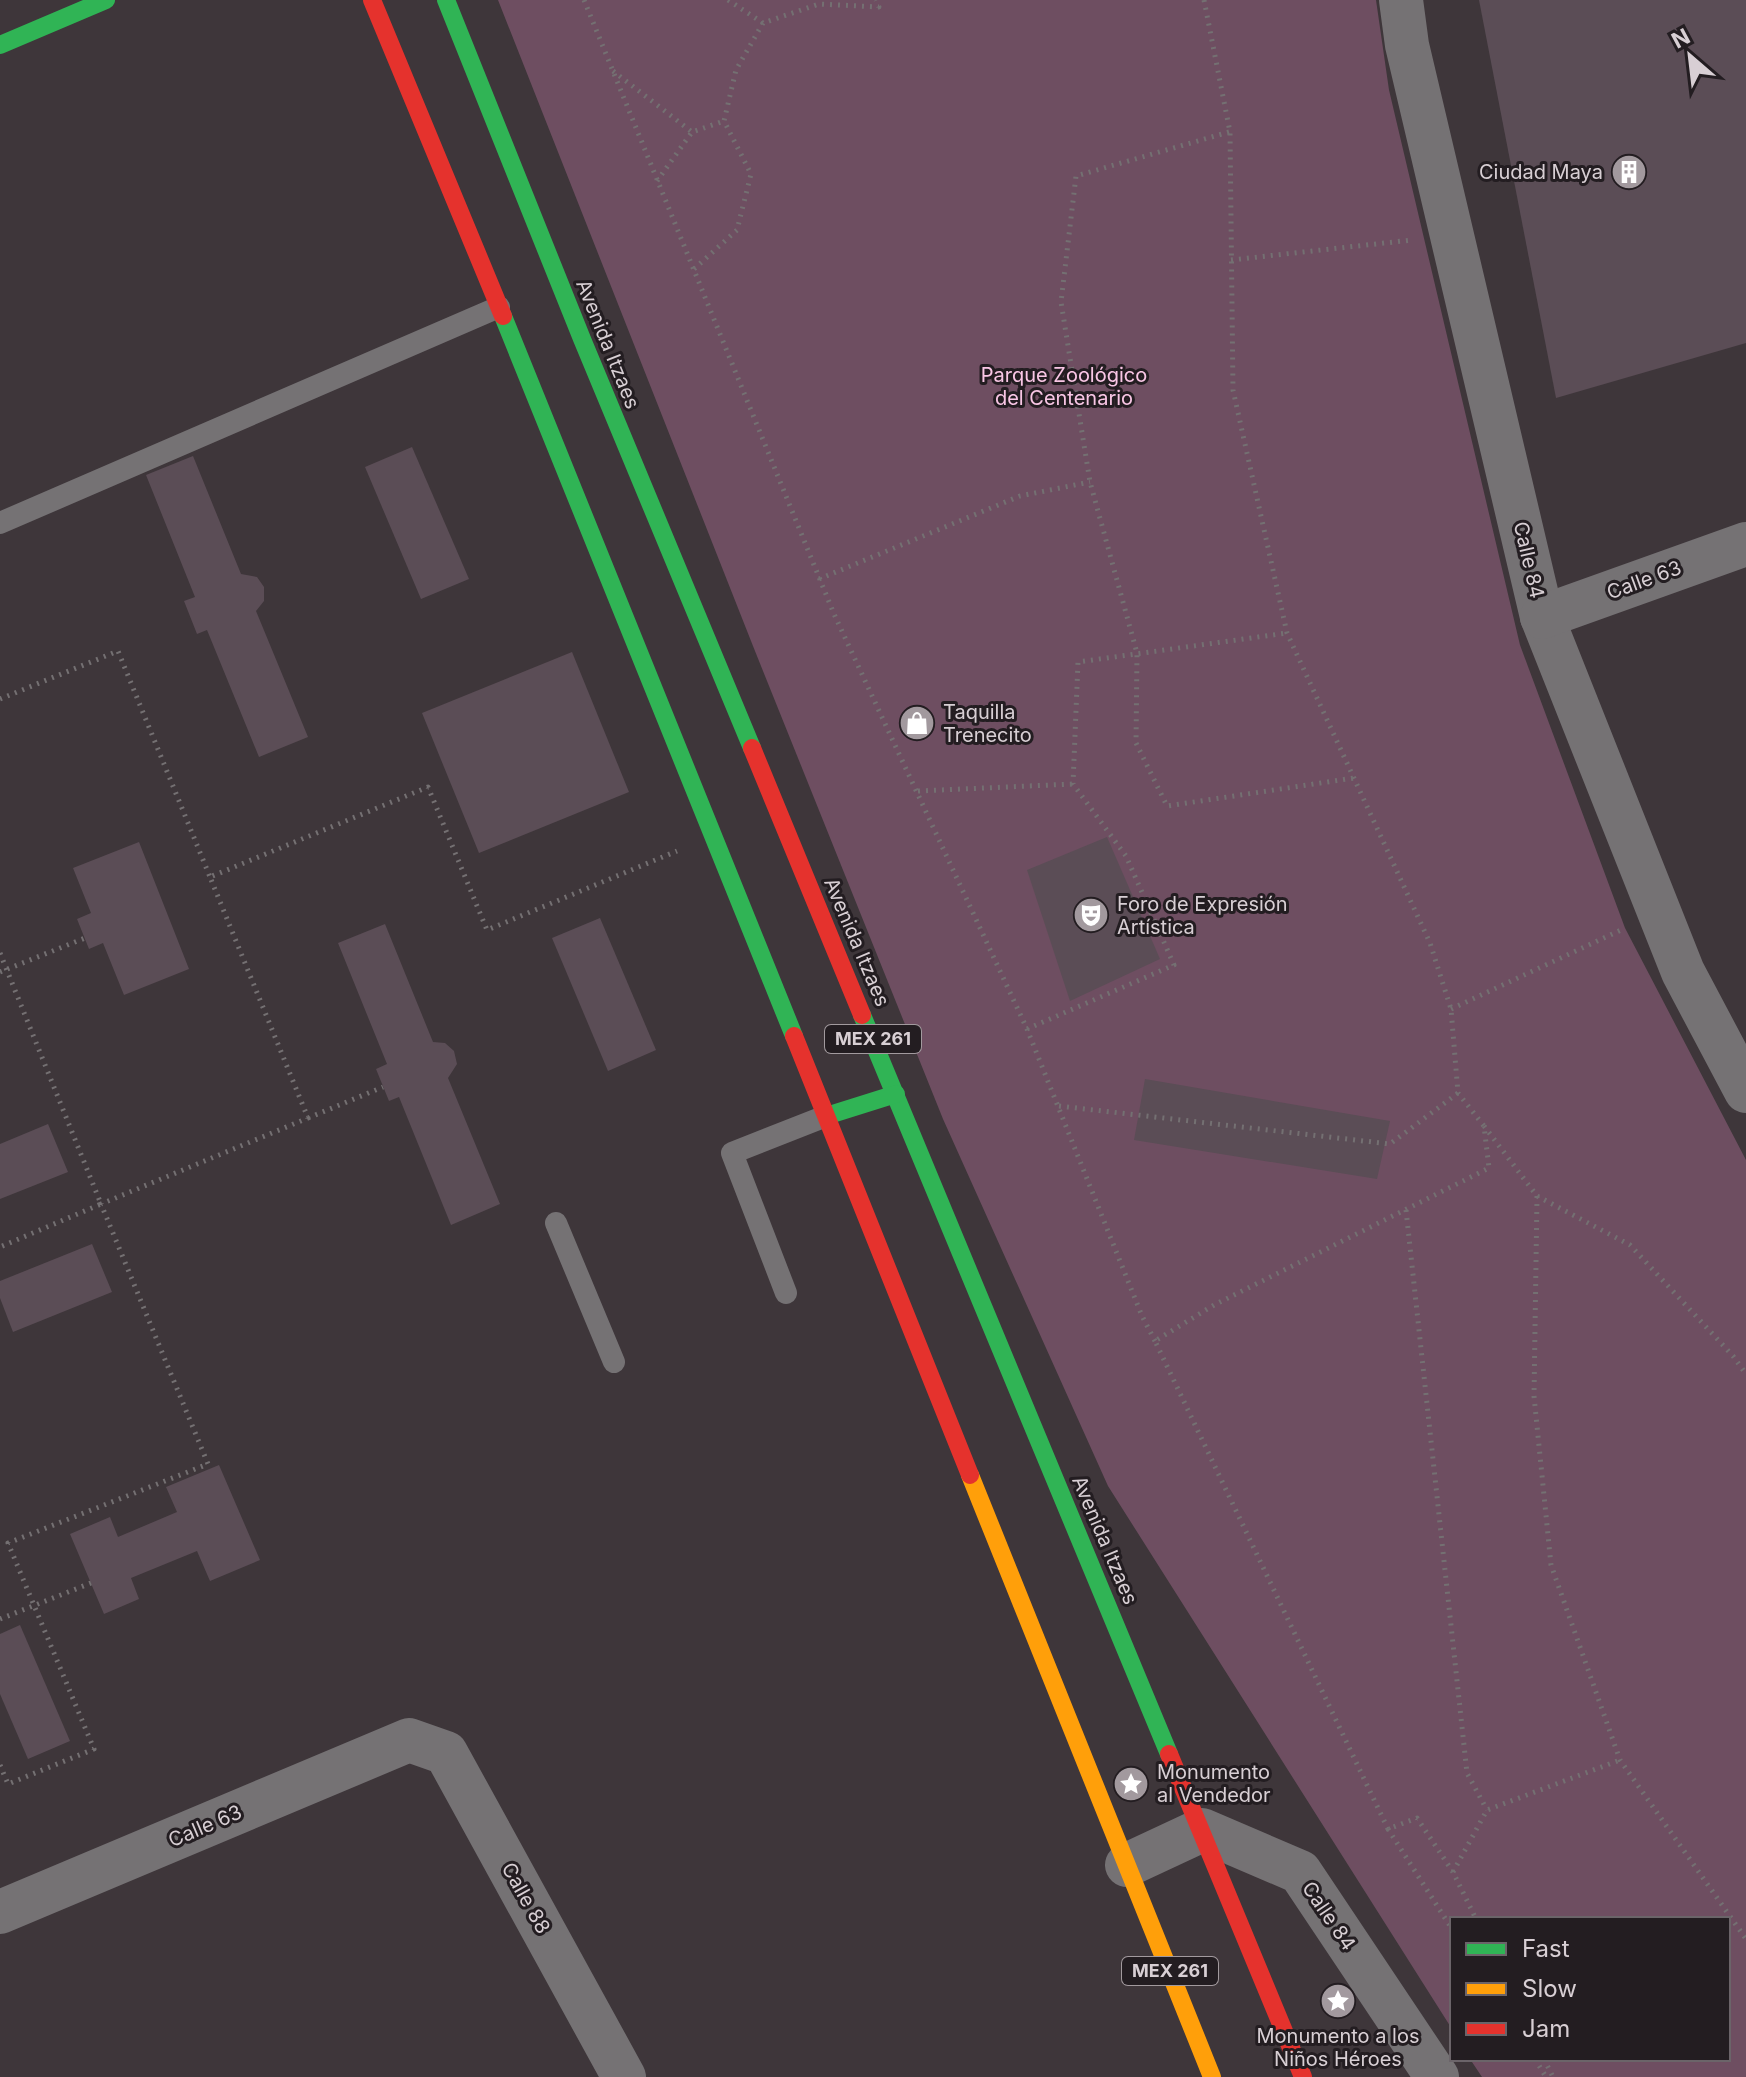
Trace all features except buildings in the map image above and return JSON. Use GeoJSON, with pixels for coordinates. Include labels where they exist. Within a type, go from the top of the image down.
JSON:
{"type":"FeatureCollection","features":[{"type":"Feature","properties":{"kind":"main road"},"geometry":{"type":"LineString","coordinates":[[0,45],[106,0]]}},
{"type":"Feature","properties":{"kind":"main road","name":"MEX 261"},"geometry":{"type":"LineString","coordinates":[[372,0],[499,307],[526,354],[826,1116],[1212,2077]]}},
{"type":"Feature","properties":{"kind":"main road","name":"Avenida Itzaes"},"geometry":{"type":"LineString","coordinates":[[446,0],[576,341],[896,1094],[1303,2077]]}},
{"type":"Feature","properties":{"kind":"main road"},"geometry":{"type":"LineString","coordinates":[[826,1116],[896,1094]]}},
{"type":"Feature","properties":{"kind":"street","name":"Calle 84"},"geometry":{"type":"LineString","coordinates":[[1401,0],[1407,45],[1542,617],[1683,972],[1746,1091]]}},
{"type":"Feature","properties":{"kind":"street","name":"Calle 63"},"geometry":{"type":"LineString","coordinates":[[1542,617],[1746,544]]}},
{"type":"Feature","properties":{"kind":"street","name":"Calle 63"},"geometry":{"type":"LineString","coordinates":[[0,1912],[409,1740]]}},
{"type":"Feature","properties":{"kind":"street","name":"Calle 88"},"geometry":{"type":"LineString","coordinates":[[409,1740],[446,1753],[624,2077]]}},
{"type":"Feature","properties":{"kind":"street","name":"Calle 84"},"geometry":{"type":"LineString","coordinates":[[1202,1830],[1300,1872],[1437,2077]]}},
{"type":"Feature","properties":{"kind":"street"},"geometry":{"type":"LineString","coordinates":[[1127,1865],[1202,1830]]}},
{"type":"Feature","properties":{"kind":"lane"},"geometry":{"type":"LineString","coordinates":[[0,523],[499,307]]}},
{"type":"Feature","properties":{"kind":"lane"},"geometry":{"type":"LineString","coordinates":[[786,1293],[732,1153],[826,1116]]}},
{"type":"Feature","properties":{"kind":"lane"},"geometry":{"type":"LineString","coordinates":[[556,1223],[614,1362]]}},
{"type":"Feature","properties":{"kind":"path"},"geometry":{"type":"LineString","coordinates":[[584,0],[819,579],[1027,1029],[1142,1316],[1388,1829],[1450,1926]]}},
{"type":"Feature","properties":{"kind":"path"},"geometry":{"type":"LineString","coordinates":[[728,0],[763,23]]}},
{"type":"Feature","properties":{"kind":"path"},"geometry":{"type":"LineString","coordinates":[[694,269],[737,230],[751,174],[724,121],[736,70],[763,23],[819,4],[879,7],[876,0]]}},
{"type":"Feature","properties":{"kind":"path"},"geometry":{"type":"LineString","coordinates":[[1204,0],[1230,132],[1233,390],[1287,633],[1430,943],[1451,1009],[1458,1093],[1537,1196],[1630,1245],[1746,1374]]}},
{"type":"Feature","properties":{"kind":"path"},"geometry":{"type":"LineString","coordinates":[[613,71],[692,132]]}},
{"type":"Feature","properties":{"kind":"path"},"geometry":{"type":"LineString","coordinates":[[657,181],[692,132],[724,121]]}},
{"type":"Feature","properties":{"kind":"path"},"geometry":{"type":"LineString","coordinates":[[1230,132],[1076,176],[1061,302],[1090,482],[1137,653],[1136,743],[1167,806],[1354,778]]}},
{"type":"Feature","properties":{"kind":"path"},"geometry":{"type":"LineString","coordinates":[[1231,260],[1424,239]]}},
{"type":"Feature","properties":{"kind":"path"},"geometry":{"type":"LineString","coordinates":[[819,579],[1020,496],[1090,482]]}},
{"type":"Feature","properties":{"kind":"path"},"geometry":{"type":"LineString","coordinates":[[1027,1029],[1174,965],[1126,856],[1073,784],[1078,662],[1287,633]]}},
{"type":"Feature","properties":{"kind":"path"},"geometry":{"type":"LineString","coordinates":[[0,699],[118,651],[308,1118]]}},
{"type":"Feature","properties":{"kind":"path"},"geometry":{"type":"LineString","coordinates":[[918,791],[1073,784]]}},
{"type":"Feature","properties":{"kind":"path"},"geometry":{"type":"LineString","coordinates":[[210,877],[428,787],[487,930],[677,851]]}},
{"type":"Feature","properties":{"kind":"path"},"geometry":{"type":"LineString","coordinates":[[1451,1009],[1625,928]]}},
{"type":"Feature","properties":{"kind":"path"},"geometry":{"type":"LineString","coordinates":[[3,971],[85,938]]}},
{"type":"Feature","properties":{"kind":"path"},"geometry":{"type":"LineString","coordinates":[[0,953],[3,971],[208,1464],[8,1543],[94,1749],[8,1784],[0,1765]]}},
{"type":"Feature","properties":{"kind":"path"},"geometry":{"type":"LineString","coordinates":[[0,1247],[383,1087]]}},
{"type":"Feature","properties":{"kind":"path"},"geometry":{"type":"LineString","coordinates":[[1059,1106],[1390,1144],[1458,1093]]}},
{"type":"Feature","properties":{"kind":"path"},"geometry":{"type":"LineString","coordinates":[[1155,1341],[1214,1305],[1489,1168],[1484,1126]]}},
{"type":"Feature","properties":{"kind":"path"},"geometry":{"type":"LineString","coordinates":[[1537,1196],[1534,1396],[1551,1565],[1620,1760],[1729,1917]]}},
{"type":"Feature","properties":{"kind":"path"},"geometry":{"type":"LineString","coordinates":[[1406,1210],[1467,1773],[1487,1810]]}},
{"type":"Feature","properties":{"kind":"path"},"geometry":{"type":"LineString","coordinates":[[0,1619],[91,1583]]}},
{"type":"Feature","properties":{"kind":"path"},"geometry":{"type":"LineString","coordinates":[[1453,1872],[1487,1810],[1620,1760]]}},
{"type":"Feature","properties":{"kind":"path"},"geometry":{"type":"LineString","coordinates":[[1388,1829],[1417,1818],[1453,1872],[1475,1917]]}},
{"type":"Feature","properties":{"kind":"path"},"geometry":{"type":"LineString","coordinates":[[1730,1919],[1746,1939]]}},
{"type":"Feature","properties":{"kind":"green space","name":"Parque Zoológico del Centenario"},"geometry":{"type":"Polygon","coordinates":[[[498,0],[1376,0],[1389,90],[1520,645],[1625,928],[1746,1160],[1746,2077],[1482,2077],[1471,2061],[1730,2061],[1730,1917],[1450,1917],[1450,2026],[1108,1486],[943,1119],[498,0]]]}},
{"type":"Feature","properties":{"kind":"traffic: fast"},"geometry":{"type":"LineString","coordinates":[[0,45],[106,0]]}},
{"type":"Feature","properties":{"kind":"traffic: fast"},"geometry":{"type":"LineString","coordinates":[[446,0],[582,339],[752,748]]}},
{"type":"Feature","properties":{"kind":"traffic: fast"},"geometry":{"type":"LineString","coordinates":[[503,316],[794,1036]]}},
{"type":"Feature","properties":{"kind":"traffic: fast"},"geometry":{"type":"LineString","coordinates":[[862,1015],[1169,1754]]}},
{"type":"Feature","properties":{"kind":"traffic: fast"},"geometry":{"type":"LineString","coordinates":[[826,1116],[896,1094]]}},
{"type":"Feature","properties":{"kind":"traffic: slow"},"geometry":{"type":"LineString","coordinates":[[970,1475],[1212,2077]]}},
{"type":"Feature","properties":{"kind":"traffic: jam"},"geometry":{"type":"LineString","coordinates":[[372,0],[503,316]]}},
{"type":"Feature","properties":{"kind":"traffic: jam"},"geometry":{"type":"LineString","coordinates":[[752,748],[862,1015]]}},
{"type":"Feature","properties":{"kind":"traffic: jam"},"geometry":{"type":"LineString","coordinates":[[794,1036],[970,1475]]}},
{"type":"Feature","properties":{"kind":"traffic: jam"},"geometry":{"type":"LineString","coordinates":[[1169,1754],[1303,2077]]}},
{"type":"Feature","properties":{"kind":"place","name":"Ciudad Maya"},"geometry":{"type":"Point","coordinates":[1629,172]}},
{"type":"Feature","properties":{"kind":"place","name":"Taquilla Trenecito"},"geometry":{"type":"Point","coordinates":[917,723]}},
{"type":"Feature","properties":{"kind":"place","name":"Foro de Expresión Artística"},"geometry":{"type":"Point","coordinates":[1091,915]}},
{"type":"Feature","properties":{"kind":"place","name":"Monumento al Vendedor"},"geometry":{"type":"Point","coordinates":[1131,1784]}},
{"type":"Feature","properties":{"kind":"place","name":"Monumento a los Niños Héroes"},"geometry":{"type":"Point","coordinates":[1338,2001]}}]}
